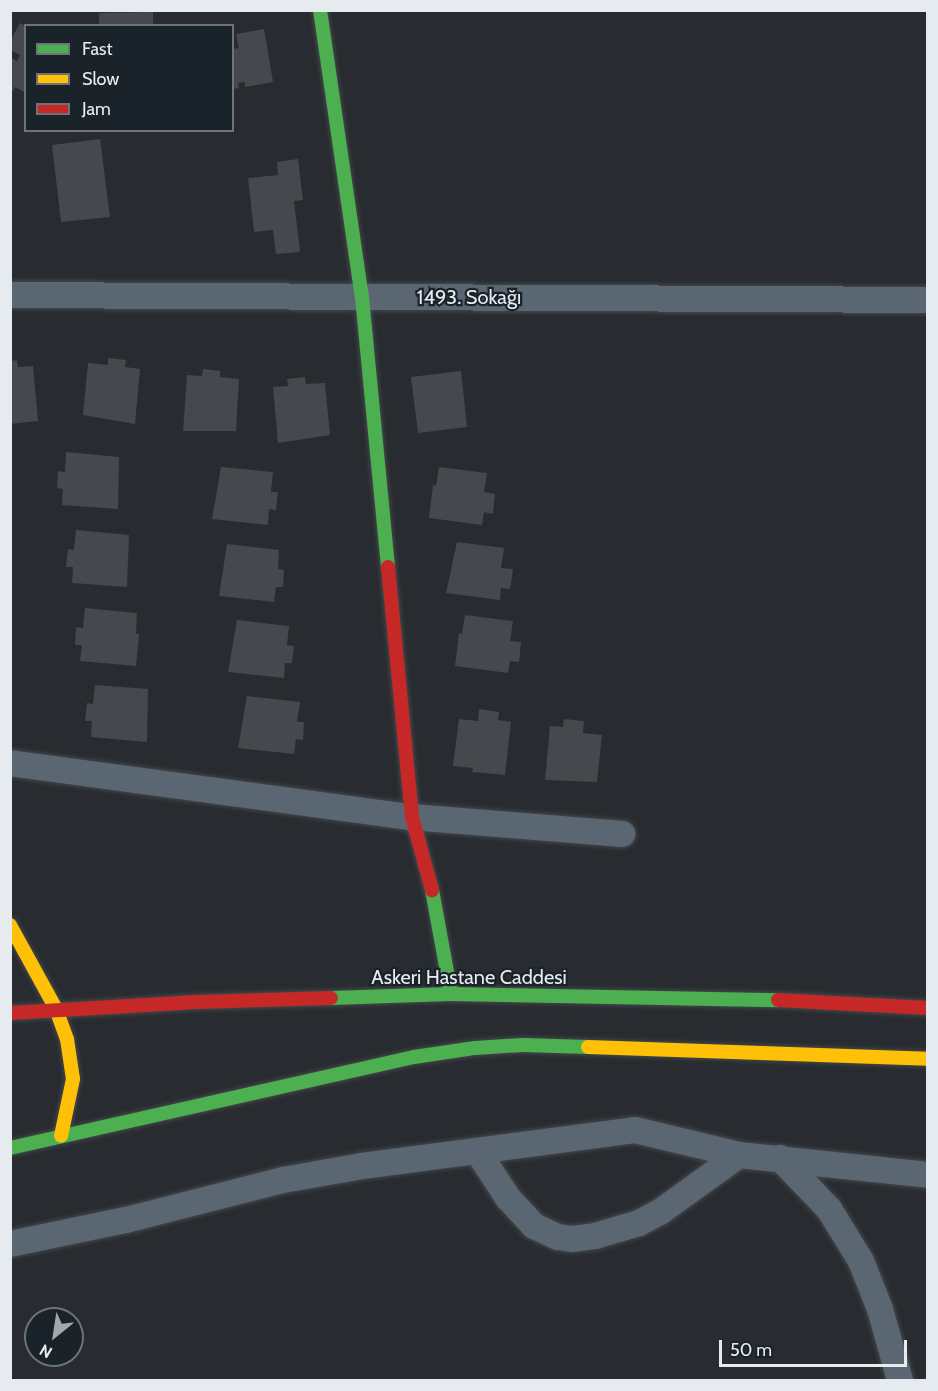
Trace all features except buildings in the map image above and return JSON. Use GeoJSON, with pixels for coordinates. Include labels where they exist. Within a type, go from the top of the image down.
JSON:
{"type":"FeatureCollection","features":[{"type":"Feature","properties":{"kind":"street"},"geometry":{"type":"LineString","coordinates":[[320,10],[362,297],[412,817],[434,898],[451,994]]}},
{"type":"Feature","properties":{"kind":"street","name":"1493. Sokağı"},"geometry":{"type":"LineString","coordinates":[[10,296],[927,300]]}},
{"type":"Feature","properties":{"kind":"street"},"geometry":{"type":"LineString","coordinates":[[10,763],[412,817],[622,834]]}},
{"type":"Feature","properties":{"kind":"street"},"geometry":{"type":"LineString","coordinates":[[10,925],[56,1008],[69,1049],[73,1079],[61,1136]]}},
{"type":"Feature","properties":{"kind":"street","name":"Askeri Hastane Caddesi"},"geometry":{"type":"LineString","coordinates":[[10,1013],[56,1008],[451,994],[755,999],[927,1008]]}},
{"type":"Feature","properties":{"kind":"street"},"geometry":{"type":"LineString","coordinates":[[10,1148],[414,1057],[475,1048],[544,1045],[927,1059]]}},
{"type":"Feature","properties":{"kind":"street"},"geometry":{"type":"LineString","coordinates":[[10,1244],[126,1220],[283,1180],[362,1166],[635,1130],[739,1155],[927,1175]]}},
{"type":"Feature","properties":{"kind":"street"},"geometry":{"type":"LineString","coordinates":[[478,1152],[508,1198],[534,1226],[551,1234],[572,1239],[595,1236],[639,1223],[660,1212],[739,1155]]}},
{"type":"Feature","properties":{"kind":"street"},"geometry":{"type":"LineString","coordinates":[[780,1158],[813,1191],[849,1239],[880,1309],[900,1380]]}},
{"type":"Feature","properties":{"kind":"traffic: fast"},"geometry":{"type":"LineString","coordinates":[[320,10],[362,297],[388,567]]}},
{"type":"Feature","properties":{"kind":"traffic: fast"},"geometry":{"type":"LineString","coordinates":[[432,890],[451,994]]}},
{"type":"Feature","properties":{"kind":"traffic: fast"},"geometry":{"type":"LineString","coordinates":[[331,998],[451,994],[778,1000]]}},
{"type":"Feature","properties":{"kind":"traffic: fast"},"geometry":{"type":"LineString","coordinates":[[10,1148],[414,1057],[475,1048],[523,1045],[588,1047]]}},
{"type":"Feature","properties":{"kind":"traffic: slow"},"geometry":{"type":"LineString","coordinates":[[10,925],[56,1009],[67,1039],[73,1079],[61,1136]]}},
{"type":"Feature","properties":{"kind":"traffic: slow"},"geometry":{"type":"LineString","coordinates":[[588,1047],[928,1059]]}},
{"type":"Feature","properties":{"kind":"traffic: jam"},"geometry":{"type":"LineString","coordinates":[[388,567],[412,817],[432,890]]}},
{"type":"Feature","properties":{"kind":"traffic: jam"},"geometry":{"type":"LineString","coordinates":[[10,1013],[197,1002],[331,998]]}},
{"type":"Feature","properties":{"kind":"traffic: jam"},"geometry":{"type":"LineString","coordinates":[[778,1000],[928,1008]]}}]}
